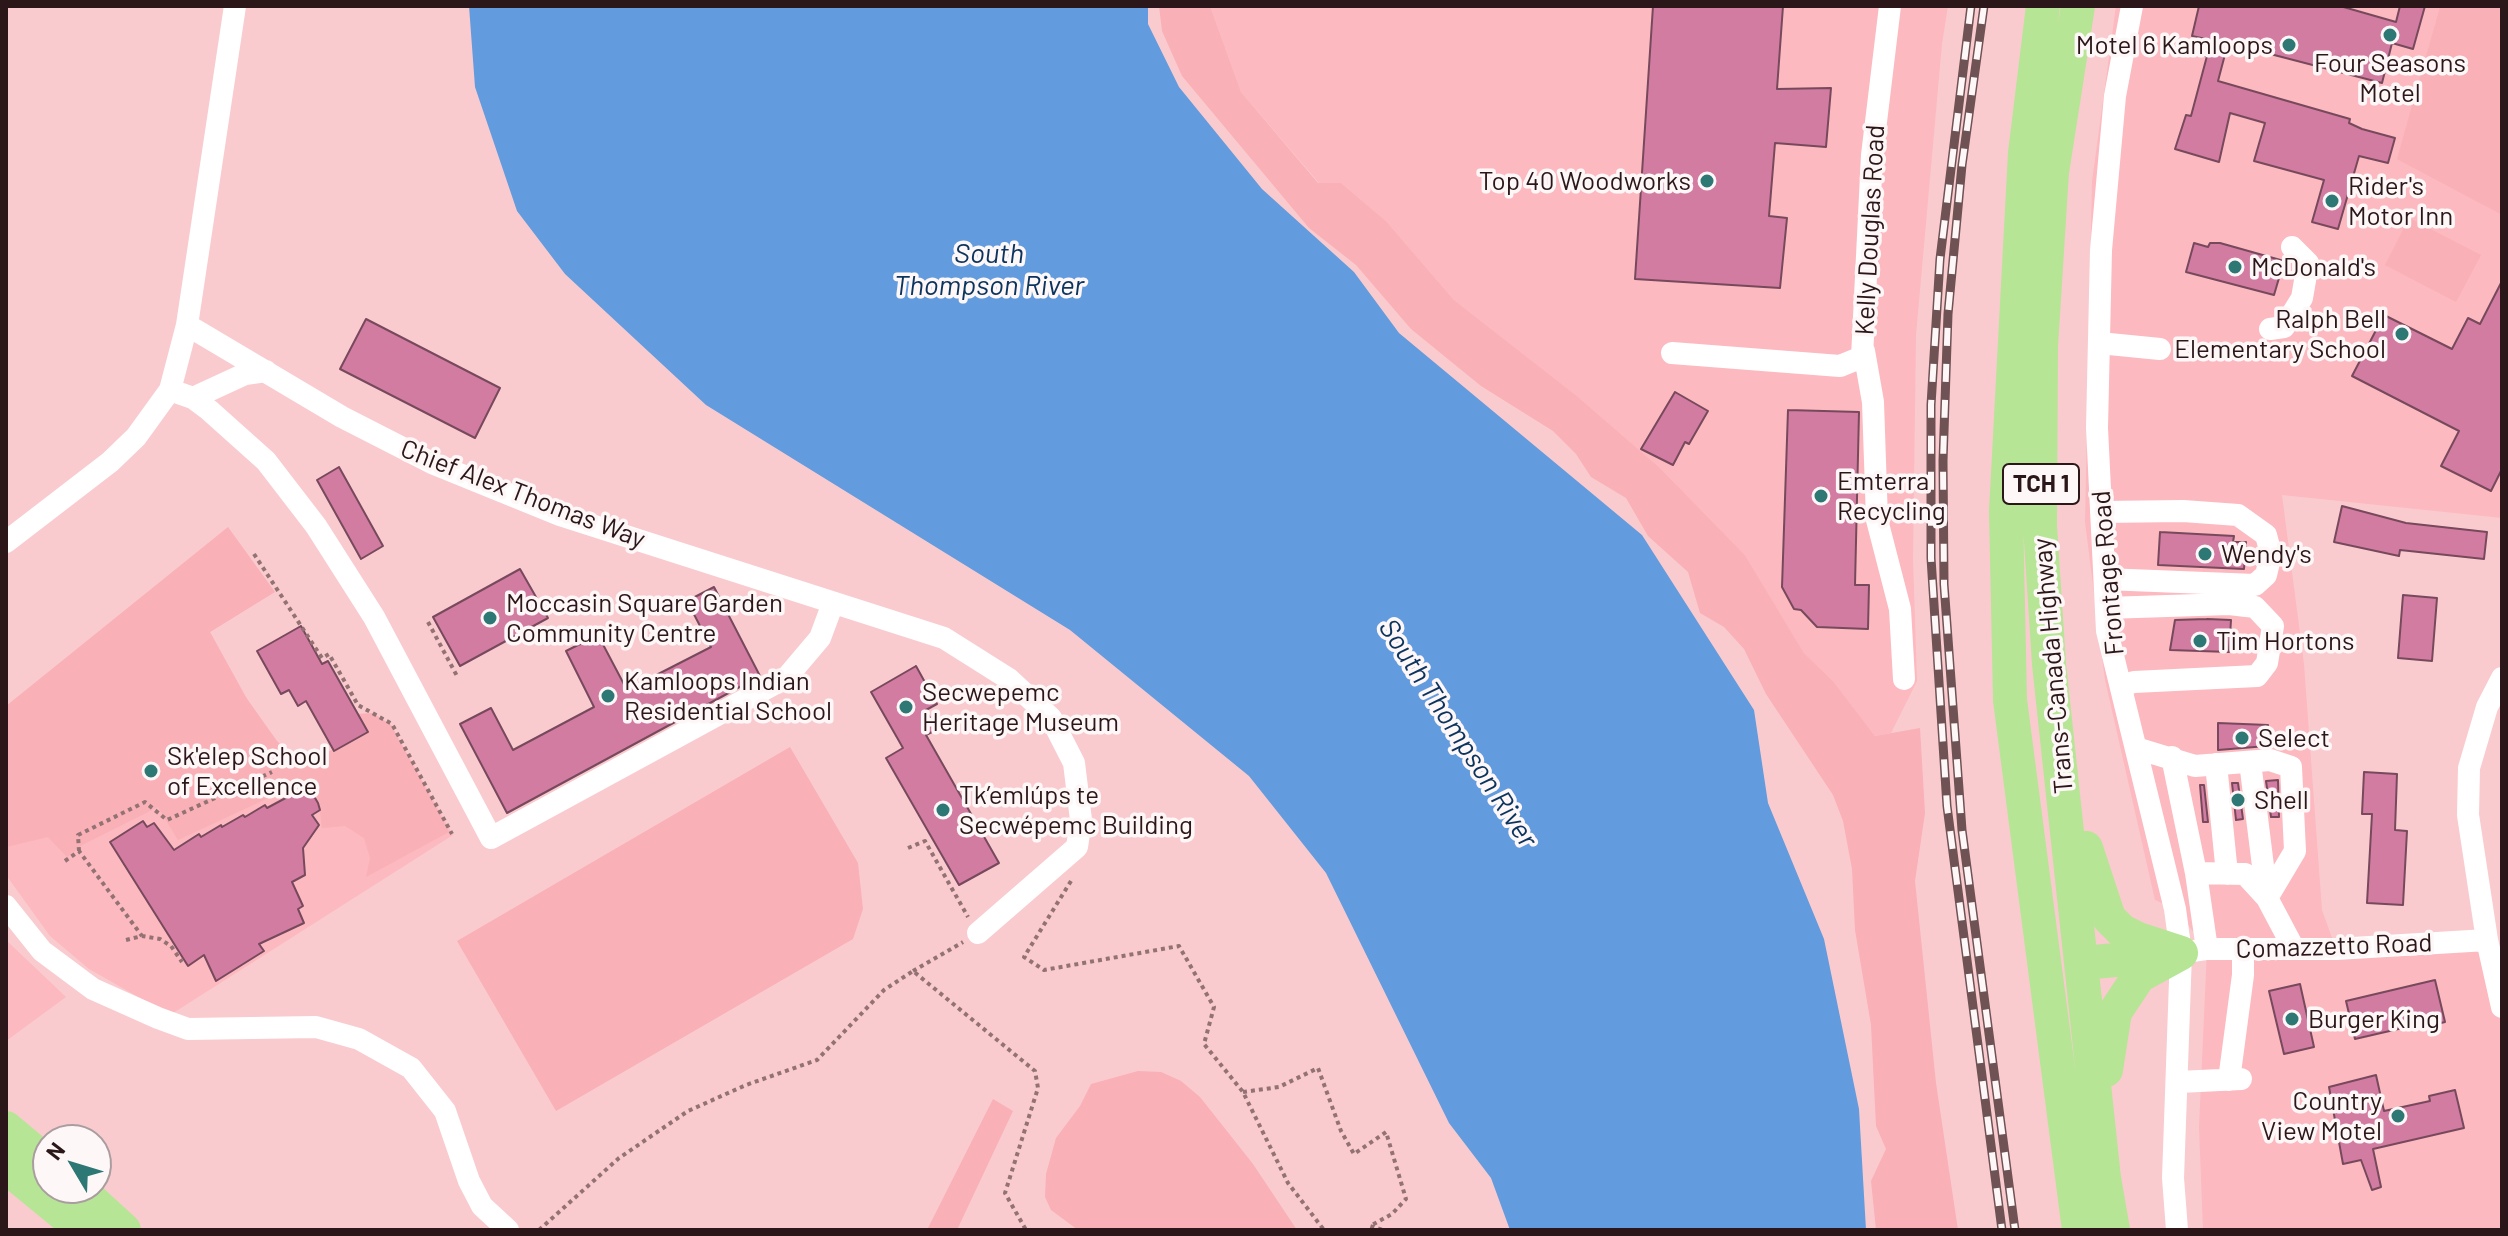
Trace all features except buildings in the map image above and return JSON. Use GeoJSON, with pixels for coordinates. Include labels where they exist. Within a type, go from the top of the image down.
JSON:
{"type":"FeatureCollection","features":[{"type":"Feature","properties":{"kind":"highway","name":"Trans-Canada Highway"},"geometry":{"type":"LineString","coordinates":[[2043,6],[2025,153],[2006,511],[2010,700],[2079,1230]]}},
{"type":"Feature","properties":{"kind":"highway","name":"Trans-Canada Highway"},"geometry":{"type":"LineString","coordinates":[[2078,6],[2052,172],[2041,346],[2040,526],[2049,664],[2104,1178],[2113,1230]]}},
{"type":"Feature","properties":{"kind":"highway"},"geometry":{"type":"LineString","coordinates":[[2049,664],[2076,808],[2095,883],[2109,918],[2122,931],[2138,939],[2194,951]]}},
{"type":"Feature","properties":{"kind":"highway"},"geometry":{"type":"LineString","coordinates":[[2036,901],[2083,963],[2194,951]]}},
{"type":"Feature","properties":{"kind":"highway"},"geometry":{"type":"LineString","coordinates":[[2104,1178],[2106,1060],[2115,1012],[2139,976],[2194,951]]}},
{"type":"Feature","properties":{"kind":"highway"},"geometry":{"type":"LineString","coordinates":[[6,1128],[32,1150]]}},
{"type":"Feature","properties":{"kind":"highway"},"geometry":{"type":"LineString","coordinates":[[6,1167],[83,1230]]}},
{"type":"Feature","properties":{"kind":"highway"},"geometry":{"type":"LineString","coordinates":[[96,1204],[124,1230]]}},
{"type":"Feature","properties":{"kind":"street"},"geometry":{"type":"LineString","coordinates":[[6,542],[110,462],[151,419],[170,390],[187,325],[235,6]]}},
{"type":"Feature","properties":{"kind":"street","name":"Kelly Douglas Road"},"geometry":{"type":"LineString","coordinates":[[1672,353],[1840,366],[1858,361],[1864,351],[1872,155],[1890,6]]}},
{"type":"Feature","properties":{"kind":"street","name":"Frontage Road"},"geometry":{"type":"LineString","coordinates":[[2132,6],[2115,96],[2101,250],[2097,428],[2107,631],[2175,909],[2194,951],[2179,1082],[2173,1178],[2177,1230]]}},
{"type":"Feature","properties":{"kind":"street"},"geometry":{"type":"LineString","coordinates":[[2270,329],[2284,327],[2302,298],[2308,263],[2292,247]]}},
{"type":"Feature","properties":{"kind":"street","name":"Chief Alex Thomas Way"},"geometry":{"type":"LineString","coordinates":[[187,325],[342,417],[432,463],[560,515],[944,638],[1009,679],[1051,718],[1074,763],[1081,820],[1077,847]]}},
{"type":"Feature","properties":{"kind":"street"},"geometry":{"type":"LineString","coordinates":[[2099,343],[2160,349]]}},
{"type":"Feature","properties":{"kind":"street"},"geometry":{"type":"LineString","coordinates":[[1864,351],[1873,402],[1877,520],[1900,609],[1904,679]]}},
{"type":"Feature","properties":{"kind":"street"},"geometry":{"type":"LineString","coordinates":[[193,398],[245,374],[266,371]]}},
{"type":"Feature","properties":{"kind":"street"},"geometry":{"type":"LineString","coordinates":[[170,390],[193,398],[266,461],[316,526],[374,617],[491,838],[787,677],[820,638],[833,603]]}},
{"type":"Feature","properties":{"kind":"street"},"geometry":{"type":"LineString","coordinates":[[2101,512],[2183,511],[2238,515],[2266,535],[2271,554],[2266,575],[2255,585],[2105,579]]}},
{"type":"Feature","properties":{"kind":"street"},"geometry":{"type":"LineString","coordinates":[[2106,608],[2229,604],[2255,607],[2273,626],[2267,663],[2257,676],[2134,682],[2121,686]]}},
{"type":"Feature","properties":{"kind":"street"},"geometry":{"type":"LineString","coordinates":[[2502,678],[2487,707],[2469,768],[2468,815],[2487,940],[2502,1007]]}},
{"type":"Feature","properties":{"kind":"street"},"geometry":{"type":"LineString","coordinates":[[2136,748],[2195,766],[2270,760],[2291,767],[2295,851],[2267,898]]}},
{"type":"Feature","properties":{"kind":"street"},"geometry":{"type":"LineString","coordinates":[[2172,757],[2196,873],[2194,951]]}},
{"type":"Feature","properties":{"kind":"street"},"geometry":{"type":"LineString","coordinates":[[2250,762],[2267,898]]}},
{"type":"Feature","properties":{"kind":"street"},"geometry":{"type":"LineString","coordinates":[[2216,764],[2227,874]]}},
{"type":"Feature","properties":{"kind":"street"},"geometry":{"type":"LineString","coordinates":[[978,933],[1077,847]]}},
{"type":"Feature","properties":{"kind":"street"},"geometry":{"type":"LineString","coordinates":[[2196,873],[2245,874],[2267,898],[2294,949]]}},
{"type":"Feature","properties":{"kind":"street"},"geometry":{"type":"LineString","coordinates":[[6,906],[42,951],[93,989],[158,1018],[188,1029],[316,1027],[359,1039],[411,1068],[445,1111],[469,1181],[482,1206],[508,1230]]}},
{"type":"Feature","properties":{"kind":"street","name":"Comazzetto Road"},"geometry":{"type":"LineString","coordinates":[[2194,951],[2487,940]]}},
{"type":"Feature","properties":{"kind":"street"},"geometry":{"type":"LineString","coordinates":[[2179,1082],[2237,1080],[2243,949]]}},
{"type":"Feature","properties":{"kind":"path"},"geometry":{"type":"LineString","coordinates":[[254,554],[322,658],[329,654],[358,705],[392,724],[452,834]]}},
{"type":"Feature","properties":{"kind":"path"},"geometry":{"type":"LineString","coordinates":[[428,622],[457,676]]}},
{"type":"Feature","properties":{"kind":"path"},"geometry":{"type":"LineString","coordinates":[[142,936],[79,851],[78,835],[145,802],[167,820],[272,772]]}},
{"type":"Feature","properties":{"kind":"path"},"geometry":{"type":"LineString","coordinates":[[539,1230],[619,1158],[688,1111],[746,1085],[817,1060],[884,990],[978,933],[925,841],[908,848]]}},
{"type":"Feature","properties":{"kind":"path"},"geometry":{"type":"LineString","coordinates":[[1077,847],[1070,885],[1024,957],[1044,970],[1179,946],[1214,1007],[1204,1044],[1243,1092],[1288,1183],[1324,1230]]}},
{"type":"Feature","properties":{"kind":"path"},"geometry":{"type":"LineString","coordinates":[[65,861],[79,851]]}},
{"type":"Feature","properties":{"kind":"path"},"geometry":{"type":"LineString","coordinates":[[126,940],[142,936],[154,938],[171,946],[182,962]]}},
{"type":"Feature","properties":{"kind":"path"},"geometry":{"type":"LineString","coordinates":[[913,971],[1035,1071],[1038,1088],[1005,1193],[1026,1230]]}},
{"type":"Feature","properties":{"kind":"path"},"geometry":{"type":"LineString","coordinates":[[1243,1092],[1279,1087],[1318,1068],[1341,1131],[1354,1154],[1386,1132],[1406,1199],[1392,1214],[1370,1226],[1383,1230]]}},
{"type":"Feature","properties":{"kind":"shaded area"},"geometry":{"type":"Polygon","coordinates":[[[1159,6],[1210,6],[1241,92],[1318,183],[1341,183],[1386,221],[1454,300],[1577,396],[1660,468],[1745,555],[1804,653],[1833,681],[1875,736],[1920,728],[1925,813],[1915,881],[1936,1083],[1958,1230],[1876,1230],[1871,1181],[1886,1149],[1876,1126],[1871,1025],[1855,930],[1852,869],[1843,821],[1833,795],[1766,694],[1744,649],[1724,627],[1700,613],[1688,572],[1648,536],[1626,498],[1591,477],[1576,454],[1553,431],[1481,386],[1411,329],[1356,265],[1309,228],[1182,76],[1162,31],[1159,6]]]}},
{"type":"Feature","properties":{"kind":"shaded area"},"geometry":{"type":"Polygon","coordinates":[[[1210,6],[1948,6],[1916,335],[1913,559],[1917,681],[1891,733],[1875,736],[1833,681],[1804,653],[1745,555],[1660,468],[1577,396],[1454,300],[1386,221],[1341,183],[1319,183],[1241,92],[1210,6]]]}},
{"type":"Feature","properties":{"kind":"shaded area"},"geometry":{"type":"Polygon","coordinates":[[[2116,6],[2440,6],[2398,158],[2502,215],[2502,518],[2282,495],[2304,664],[2322,910],[2336,949],[2487,940],[2502,1007],[2502,1230],[2203,1230],[2199,1127],[2207,949],[2175,909],[2155,900],[2105,680],[2085,522],[2092,181],[2116,6]]]}},
{"type":"Feature","properties":{"kind":"shaded area"},"geometry":{"type":"Polygon","coordinates":[[[2440,6],[2502,6],[2502,215],[2397,159],[2440,6]]]}},
{"type":"Feature","properties":{"kind":"shaded area"},"geometry":{"type":"Polygon","coordinates":[[[2409,218],[2481,255],[2456,302],[2385,265],[2409,218]]]}},
{"type":"Feature","properties":{"kind":"shaded area"},"geometry":{"type":"Polygon","coordinates":[[[228,527],[275,592],[210,632],[245,696],[277,741],[302,764],[367,733],[356,714],[373,713],[391,725],[449,832],[366,877],[370,858],[364,838],[345,826],[322,828],[319,802],[309,779],[178,840],[158,807],[82,845],[67,857],[48,837],[6,847],[6,706],[228,527]]]}},
{"type":"Feature","properties":{"kind":"shaded area","name":"Sk'elep School of Excellence"},"geometry":{"type":"Polygon","coordinates":[[[269,595],[210,632],[285,767],[308,774],[391,725],[453,835],[170,1015],[89,969],[50,936],[6,875],[6,706],[269,595]]]}},
{"type":"Feature","properties":{"kind":"shaded area"},"geometry":{"type":"Polygon","coordinates":[[[790,747],[858,863],[863,909],[853,939],[556,1111],[457,941],[790,747]]]}},
{"type":"Feature","properties":{"kind":"shaded area"},"geometry":{"type":"Polygon","coordinates":[[[6,940],[66,997],[6,1041],[6,940]]]}},
{"type":"Feature","properties":{"kind":"shaded area"},"geometry":{"type":"Polygon","coordinates":[[[1138,1071],[1161,1072],[1181,1081],[1200,1097],[1253,1164],[1297,1230],[1078,1230],[1051,1210],[1045,1197],[1046,1174],[1056,1138],[1080,1106],[1091,1084],[1138,1071]]]}},
{"type":"Feature","properties":{"kind":"shaded area"},"geometry":{"type":"Polygon","coordinates":[[[993,1099],[1013,1111],[957,1230],[927,1230],[993,1099]]]}},
{"type":"Feature","properties":{"kind":"water","name":"South Thompson River"},"geometry":{"type":"Polygon","coordinates":[[[469,6],[1148,6],[1148,24],[1179,87],[1262,189],[1354,272],[1399,333],[1642,535],[1754,710],[1768,803],[1824,939],[1859,1109],[1866,1230],[1510,1230],[1491,1178],[1449,1123],[1326,873],[1249,776],[1070,630],[706,405],[565,274],[517,211],[475,87],[469,6]]]}},
{"type":"Feature","properties":{"kind":"railway"},"geometry":{"type":"LineString","coordinates":[[1971,6],[1940,259],[1931,405],[1931,558],[1947,806],[2002,1230]]}},
{"type":"Feature","properties":{"kind":"railway"},"geometry":{"type":"LineString","coordinates":[[1984,6],[1962,165],[1948,314],[1943,461],[1944,584],[1962,830],[2015,1230]]}},
{"type":"Feature","properties":{"kind":"place","name":"Four Seasons Motel"},"geometry":{"type":"Point","coordinates":[2390,35]}},
{"type":"Feature","properties":{"kind":"place","name":"Motel 6 Kamloops"},"geometry":{"type":"Point","coordinates":[2289,45]}},
{"type":"Feature","properties":{"kind":"place","name":"Top 40 Woodworks"},"geometry":{"type":"Point","coordinates":[1707,181]}},
{"type":"Feature","properties":{"kind":"place","name":"Rider's Motor Inn"},"geometry":{"type":"Point","coordinates":[2332,201]}},
{"type":"Feature","properties":{"kind":"place","name":"McDonald's"},"geometry":{"type":"Point","coordinates":[2235,267]}},
{"type":"Feature","properties":{"kind":"place","name":"Ralph Bell Elementary School"},"geometry":{"type":"Point","coordinates":[2402,334]}},
{"type":"Feature","properties":{"kind":"place","name":"Emterra Recycling"},"geometry":{"type":"Point","coordinates":[1821,496]}},
{"type":"Feature","properties":{"kind":"place","name":"Wendy's"},"geometry":{"type":"Point","coordinates":[2205,554]}},
{"type":"Feature","properties":{"kind":"place","name":"Moccasin Square Garden Community Centre"},"geometry":{"type":"Point","coordinates":[490,618]}},
{"type":"Feature","properties":{"kind":"place","name":"Tim Hortons"},"geometry":{"type":"Point","coordinates":[2200,641]}},
{"type":"Feature","properties":{"kind":"place","name":"Kamloops Indian Residential School"},"geometry":{"type":"Point","coordinates":[608,696]}},
{"type":"Feature","properties":{"kind":"place","name":"Secwepemc Heritage Museum"},"geometry":{"type":"Point","coordinates":[906,707]}},
{"type":"Feature","properties":{"kind":"place","name":"Select"},"geometry":{"type":"Point","coordinates":[2242,738]}},
{"type":"Feature","properties":{"kind":"place","name":"Sk'elep School of Excellence"},"geometry":{"type":"Point","coordinates":[151,771]}},
{"type":"Feature","properties":{"kind":"place","name":"Shell"},"geometry":{"type":"Point","coordinates":[2238,800]}},
{"type":"Feature","properties":{"kind":"place","name":"Tk’emlúps te Secwe̓pemc Building"},"geometry":{"type":"Point","coordinates":[943,810]}},
{"type":"Feature","properties":{"kind":"place","name":"Burger King"},"geometry":{"type":"Point","coordinates":[2292,1019]}},
{"type":"Feature","properties":{"kind":"place","name":"Country View Motel"},"geometry":{"type":"Point","coordinates":[2398,1116]}}]}
